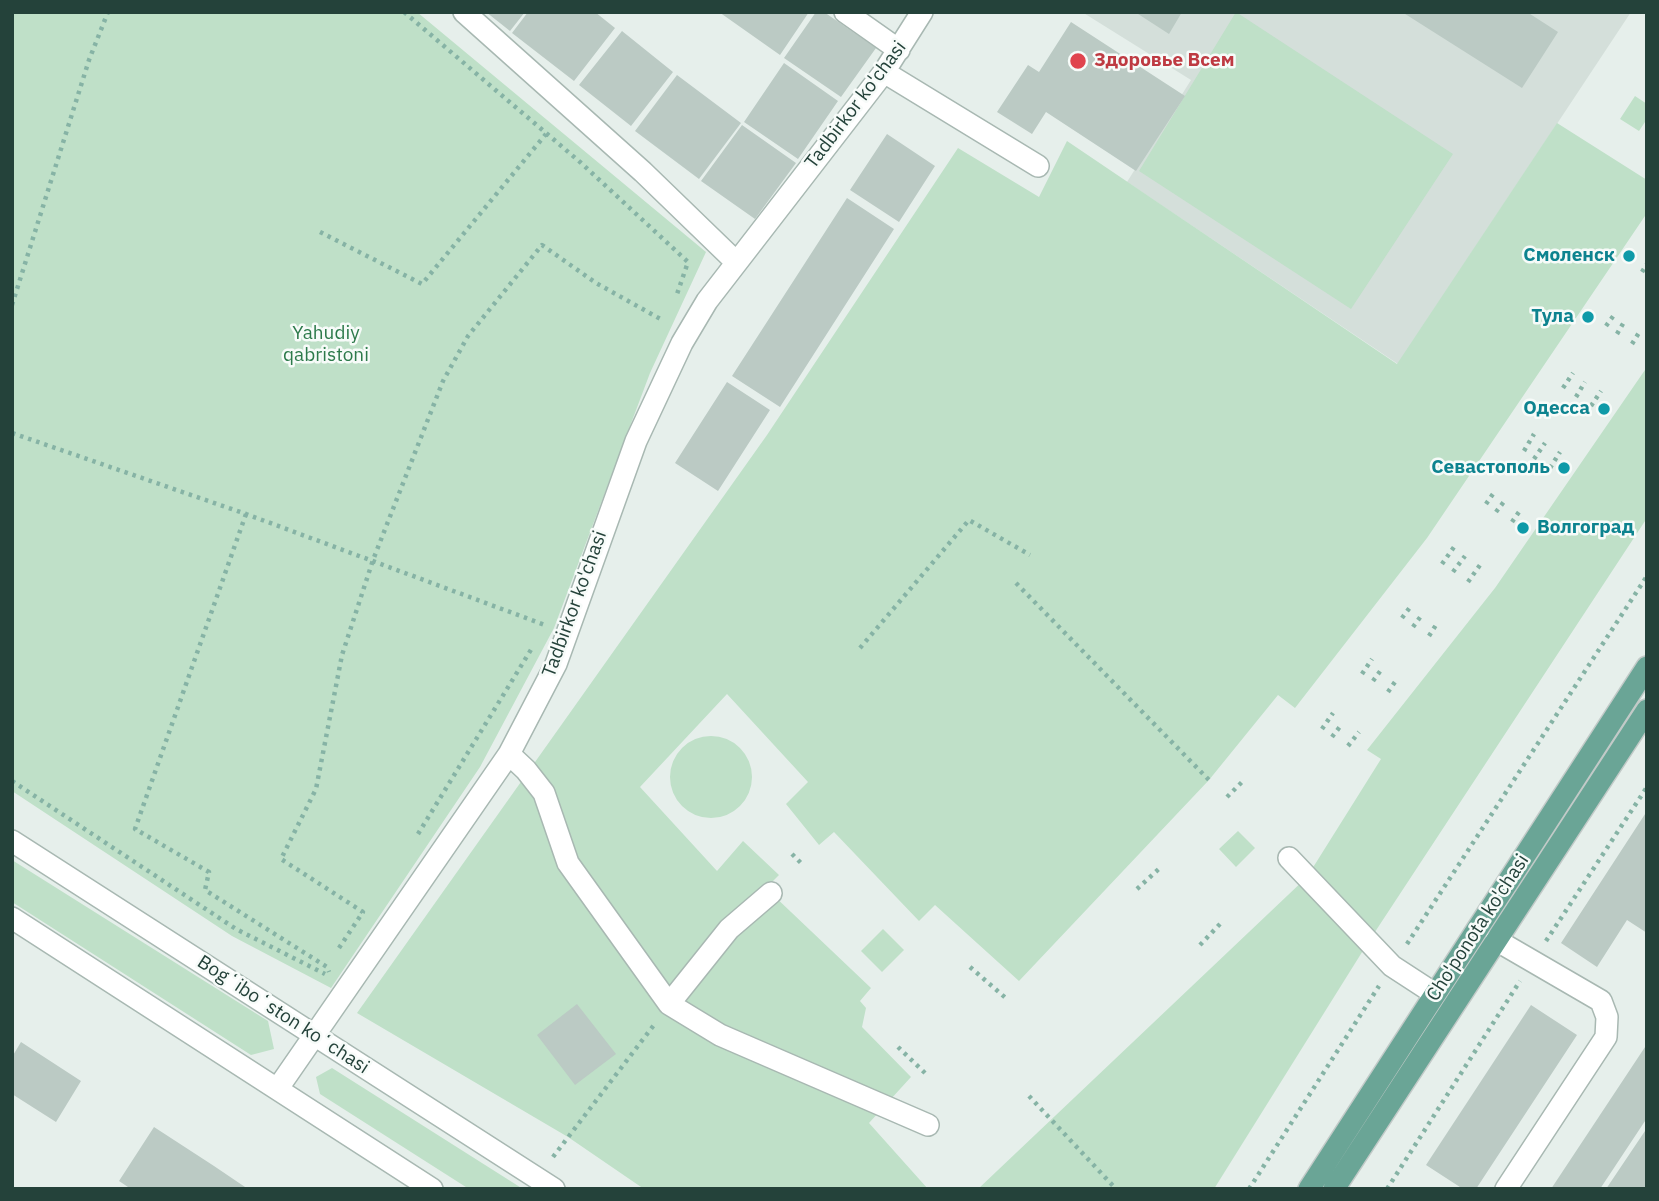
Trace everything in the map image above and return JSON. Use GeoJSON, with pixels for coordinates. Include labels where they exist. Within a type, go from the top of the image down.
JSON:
{"type":"FeatureCollection","features":[{"type":"Feature","properties":{"kind":"main road","name":"Cho'ponota ko'chasi"},"geometry":{"type":"LineString","coordinates":[[1309,1189],[1647,667]]}},
{"type":"Feature","properties":{"kind":"main road","name":"Cho'ponota ko'chasi"},"geometry":{"type":"LineString","coordinates":[[1334,1189],[1647,710]]}},
{"type":"Feature","properties":{"kind":"street"},"geometry":{"type":"LineString","coordinates":[[464,12],[643,172],[736,262]]}},
{"type":"Feature","properties":{"kind":"street"},"geometry":{"type":"LineString","coordinates":[[845,12],[899,50]]}},
{"type":"Feature","properties":{"kind":"street","name":"Tadbirkor ko'chasi"},"geometry":{"type":"LineString","coordinates":[[278,1088],[509,754],[541,695],[568,633],[618,485],[652,404],[707,301],[884,72],[922,12]]}},
{"type":"Feature","properties":{"kind":"street"},"geometry":{"type":"LineString","coordinates":[[884,72],[1038,166]]}},
{"type":"Feature","properties":{"kind":"street"},"geometry":{"type":"LineString","coordinates":[[509,754],[544,793],[568,863],[669,1004],[720,1035],[928,1125]]}},
{"type":"Feature","properties":{"kind":"street","name":"Bogʻiboʻston koʻchasi"},"geometry":{"type":"LineString","coordinates":[[12,841],[545,1183]]}},
{"type":"Feature","properties":{"kind":"street"},"geometry":{"type":"LineString","coordinates":[[1289,858],[1392,966],[1435,994]]}},
{"type":"Feature","properties":{"kind":"street"},"geometry":{"type":"LineString","coordinates":[[669,1004],[729,929],[771,892]]}},
{"type":"Feature","properties":{"kind":"street"},"geometry":{"type":"LineString","coordinates":[[12,918],[278,1088],[402,1181],[432,1189]]}},
{"type":"Feature","properties":{"kind":"street"},"geometry":{"type":"LineString","coordinates":[[1496,940],[1601,1001],[1607,1017],[1605,1037],[1506,1189]]}},
{"type":"Feature","properties":{"kind":"path"},"geometry":{"type":"LineString","coordinates":[[12,305],[89,60],[108,12]]}},
{"type":"Feature","properties":{"kind":"path"},"geometry":{"type":"LineString","coordinates":[[404,12],[546,134],[688,262],[676,298]]}},
{"type":"Feature","properties":{"kind":"path"},"geometry":{"type":"LineString","coordinates":[[320,232],[422,284],[546,134]]}},
{"type":"Feature","properties":{"kind":"path"},"geometry":{"type":"LineString","coordinates":[[327,967],[363,912],[281,859],[316,789],[342,655],[373,560],[443,381],[468,336],[542,245],[596,283],[673,325]]}},
{"type":"Feature","properties":{"kind":"path"},"geometry":{"type":"LineString","coordinates":[[1642,272],[1647,264]]}},
{"type":"Feature","properties":{"kind":"path"},"geometry":{"type":"LineString","coordinates":[[662,333],[671,311]]}},
{"type":"Feature","properties":{"kind":"path"},"geometry":{"type":"LineString","coordinates":[[1606,326],[1614,315]]}},
{"type":"Feature","properties":{"kind":"path"},"geometry":{"type":"LineString","coordinates":[[1616,334],[1625,322]]}},
{"type":"Feature","properties":{"kind":"path"},"geometry":{"type":"LineString","coordinates":[[1632,344],[1640,331]]}},
{"type":"Feature","properties":{"kind":"path"},"geometry":{"type":"LineString","coordinates":[[1563,388],[1573,373]]}},
{"type":"Feature","properties":{"kind":"path"},"geometry":{"type":"LineString","coordinates":[[1576,397],[1585,382]]}},
{"type":"Feature","properties":{"kind":"path"},"geometry":{"type":"LineString","coordinates":[[1591,406],[1601,391]]}},
{"type":"Feature","properties":{"kind":"path"},"geometry":{"type":"LineString","coordinates":[[12,433],[246,514],[568,633]]}},
{"type":"Feature","properties":{"kind":"path"},"geometry":{"type":"LineString","coordinates":[[1524,451],[1534,434]]}},
{"type":"Feature","properties":{"kind":"path"},"geometry":{"type":"LineString","coordinates":[[1534,459],[1545,443]]}},
{"type":"Feature","properties":{"kind":"path"},"geometry":{"type":"LineString","coordinates":[[1550,468],[1560,453]]}},
{"type":"Feature","properties":{"kind":"path"},"geometry":{"type":"LineString","coordinates":[[1486,504],[1495,491]]}},
{"type":"Feature","properties":{"kind":"path"},"geometry":{"type":"LineString","coordinates":[[1496,512],[1506,499]]}},
{"type":"Feature","properties":{"kind":"path"},"geometry":{"type":"LineString","coordinates":[[1512,522],[1521,509]]}},
{"type":"Feature","properties":{"kind":"path"},"geometry":{"type":"LineString","coordinates":[[246,514],[135,829],[209,872],[205,890],[327,967],[331,977]]}},
{"type":"Feature","properties":{"kind":"path"},"geometry":{"type":"LineString","coordinates":[[860,648],[969,520],[1030,555]]}},
{"type":"Feature","properties":{"kind":"path"},"geometry":{"type":"LineString","coordinates":[[1442,564],[1454,547]]}},
{"type":"Feature","properties":{"kind":"path"},"geometry":{"type":"LineString","coordinates":[[1453,572],[1465,556]]}},
{"type":"Feature","properties":{"kind":"path"},"geometry":{"type":"LineString","coordinates":[[1468,582],[1480,565]]}},
{"type":"Feature","properties":{"kind":"path"},"geometry":{"type":"LineString","coordinates":[[1249,1189],[1647,576]]}},
{"type":"Feature","properties":{"kind":"path"},"geometry":{"type":"LineString","coordinates":[[1016,583],[1209,780]]}},
{"type":"Feature","properties":{"kind":"path"},"geometry":{"type":"LineString","coordinates":[[1402,618],[1411,606]]}},
{"type":"Feature","properties":{"kind":"path"},"geometry":{"type":"LineString","coordinates":[[416,838],[545,625],[550,612]]}},
{"type":"Feature","properties":{"kind":"path"},"geometry":{"type":"LineString","coordinates":[[1413,627],[1421,615]]}},
{"type":"Feature","properties":{"kind":"path"},"geometry":{"type":"LineString","coordinates":[[1429,636],[1436,625]]}},
{"type":"Feature","properties":{"kind":"path"},"geometry":{"type":"LineString","coordinates":[[1362,674],[1372,659]]}},
{"type":"Feature","properties":{"kind":"path"},"geometry":{"type":"LineString","coordinates":[[1373,681],[1381,670]]}},
{"type":"Feature","properties":{"kind":"path"},"geometry":{"type":"LineString","coordinates":[[1388,692],[1397,679]]}},
{"type":"Feature","properties":{"kind":"path"},"geometry":{"type":"LineString","coordinates":[[1322,729],[1333,713]]}},
{"type":"Feature","properties":{"kind":"path"},"geometry":{"type":"LineString","coordinates":[[1332,737],[1342,724]]}},
{"type":"Feature","properties":{"kind":"path"},"geometry":{"type":"LineString","coordinates":[[1348,746],[1359,732]]}},
{"type":"Feature","properties":{"kind":"path"},"geometry":{"type":"LineString","coordinates":[[1227,797],[1244,780]]}},
{"type":"Feature","properties":{"kind":"path"},"geometry":{"type":"LineString","coordinates":[[12,781],[236,929],[331,977]]}},
{"type":"Feature","properties":{"kind":"path"},"geometry":{"type":"LineString","coordinates":[[1387,1189],[1647,787]]}},
{"type":"Feature","properties":{"kind":"path"},"geometry":{"type":"LineString","coordinates":[[792,854],[800,863]]}},
{"type":"Feature","properties":{"kind":"path"},"geometry":{"type":"LineString","coordinates":[[1137,889],[1162,866]]}},
{"type":"Feature","properties":{"kind":"path"},"geometry":{"type":"LineString","coordinates":[[352,942],[373,907]]}},
{"type":"Feature","properties":{"kind":"path"},"geometry":{"type":"LineString","coordinates":[[1200,945],[1220,924]]}},
{"type":"Feature","properties":{"kind":"path"},"geometry":{"type":"LineString","coordinates":[[331,977],[338,965]]}},
{"type":"Feature","properties":{"kind":"path"},"geometry":{"type":"LineString","coordinates":[[970,967],[1008,1000]]}},
{"type":"Feature","properties":{"kind":"path"},"geometry":{"type":"LineString","coordinates":[[545,1183],[669,1004]]}},
{"type":"Feature","properties":{"kind":"path"},"geometry":{"type":"LineString","coordinates":[[898,1046],[925,1073]]}},
{"type":"Feature","properties":{"kind":"path"},"geometry":{"type":"LineString","coordinates":[[1029,1096],[1115,1189]]}},
{"type":"Feature","properties":{"kind":"shaded area"},"geometry":{"type":"Polygon","coordinates":[[[1082,12],[1631,12],[1398,364],[1127,182],[1191,80],[1082,12]]]}},
{"type":"Feature","properties":{"kind":"green space","name":"Yahudiy qabristoni"},"geometry":{"type":"Polygon","coordinates":[[[12,12],[417,12],[706,252],[650,373],[554,628],[480,767],[331,988],[232,936],[12,791],[12,12]]]}},
{"type":"Feature","properties":{"kind":"green space"},"geometry":{"type":"Polygon","coordinates":[[[1236,12],[1453,154],[1351,309],[1139,171],[1236,12]]]}},
{"type":"Feature","properties":{"kind":"green space"},"geometry":{"type":"Polygon","coordinates":[[[1635,96],[1647,104],[1647,119],[1639,131],[1620,119],[1635,96]]]}},
{"type":"Feature","properties":{"kind":"green space"},"geometry":{"type":"Polygon","coordinates":[[[1557,123],[1647,180],[1647,213],[1427,538],[1295,708],[1278,695],[1209,780],[1019,981],[935,905],[919,921],[834,832],[819,845],[786,804],[808,782],[727,694],[640,787],[717,871],[743,841],[779,875],[771,883],[776,888],[771,893],[871,988],[860,1001],[866,1008],[862,1027],[911,1077],[869,1123],[928,1189],[644,1189],[568,1137],[357,1013],[767,435],[958,148],[1039,197],[1067,141],[1397,364],[1557,123]]]}},
{"type":"Feature","properties":{"kind":"green space"},"geometry":{"type":"Polygon","coordinates":[[[1647,367],[1647,518],[1369,941],[1214,1189],[978,1189],[1307,877],[1381,759],[1367,750],[1495,588],[1647,367]]]}},
{"type":"Feature","properties":{"kind":"green space"},"geometry":{"type":"Polygon","coordinates":[[[711,736],[727,739],[740,748],[749,761],[752,777],[749,793],[740,806],[727,815],[711,818],[695,815],[682,806],[673,793],[670,777],[673,761],[682,748],[695,739],[711,736]]]}},
{"type":"Feature","properties":{"kind":"green space"},"geometry":{"type":"Polygon","coordinates":[[[1238,831],[1255,848],[1236,867],[1219,849],[1238,831]]]}},
{"type":"Feature","properties":{"kind":"green space"},"geometry":{"type":"Polygon","coordinates":[[[12,860],[268,1021],[274,1049],[251,1055],[12,902],[12,860]]]}},
{"type":"Feature","properties":{"kind":"green space"},"geometry":{"type":"Polygon","coordinates":[[[883,929],[904,950],[882,972],[861,951],[883,929]]]}},
{"type":"Feature","properties":{"kind":"green space"},"geometry":{"type":"Polygon","coordinates":[[[332,1068],[523,1189],[469,1189],[320,1094],[316,1077],[332,1068]]]}},
{"type":"Feature","properties":{"kind":"building"},"geometry":{"type":"Polygon","coordinates":[[[486,12],[525,12],[510,31],[486,12]]]}},
{"type":"Feature","properties":{"kind":"building"},"geometry":{"type":"Polygon","coordinates":[[[528,12],[595,12],[615,28],[574,81],[512,33],[528,12]]]}},
{"type":"Feature","properties":{"kind":"building"},"geometry":{"type":"Polygon","coordinates":[[[719,12],[809,12],[780,55],[719,12]]]}},
{"type":"Feature","properties":{"kind":"building"},"geometry":{"type":"Polygon","coordinates":[[[816,12],[824,12],[876,48],[841,97],[784,58],[816,12]]]}},
{"type":"Feature","properties":{"kind":"building"},"geometry":{"type":"Polygon","coordinates":[[[1135,12],[1182,12],[1169,34],[1135,12]]]}},
{"type":"Feature","properties":{"kind":"building"},"geometry":{"type":"Polygon","coordinates":[[[1402,12],[1527,12],[1558,32],[1522,88],[1402,12]]]}},
{"type":"Feature","properties":{"kind":"building"},"geometry":{"type":"Polygon","coordinates":[[[1071,22],[1185,96],[1136,171],[1046,112],[1032,134],[997,112],[1028,65],[1039,72],[1071,22]]]}},
{"type":"Feature","properties":{"kind":"building"},"geometry":{"type":"Polygon","coordinates":[[[622,31],[673,72],[631,126],[579,85],[622,31]]]}},
{"type":"Feature","properties":{"kind":"building"},"geometry":{"type":"Polygon","coordinates":[[[784,63],[838,101],[798,159],[744,122],[784,63]]]}},
{"type":"Feature","properties":{"kind":"building"},"geometry":{"type":"Polygon","coordinates":[[[677,75],[741,123],[699,179],[635,131],[677,75]]]}},
{"type":"Feature","properties":{"kind":"building"},"geometry":{"type":"Polygon","coordinates":[[[742,125],[796,163],[755,219],[701,181],[742,125]]]}},
{"type":"Feature","properties":{"kind":"building"},"geometry":{"type":"Polygon","coordinates":[[[887,134],[935,166],[899,222],[850,190],[887,134]]]}},
{"type":"Feature","properties":{"kind":"building"},"geometry":{"type":"Polygon","coordinates":[[[847,198],[894,229],[780,407],[732,376],[847,198]]]}},
{"type":"Feature","properties":{"kind":"building"},"geometry":{"type":"Polygon","coordinates":[[[727,382],[770,410],[718,491],[675,463],[727,382]]]}},
{"type":"Feature","properties":{"kind":"building"},"geometry":{"type":"Polygon","coordinates":[[[1647,811],[1647,933],[1627,920],[1597,967],[1561,943],[1647,811]]]}},
{"type":"Feature","properties":{"kind":"building"},"geometry":{"type":"Polygon","coordinates":[[[577,1004],[616,1054],[575,1085],[537,1035],[577,1004]]]}},
{"type":"Feature","properties":{"kind":"building"},"geometry":{"type":"Polygon","coordinates":[[[1531,1005],[1577,1035],[1476,1189],[1463,1189],[1426,1165],[1531,1005]]]}},
{"type":"Feature","properties":{"kind":"building"},"geometry":{"type":"Polygon","coordinates":[[[21,1042],[81,1081],[56,1122],[12,1094],[12,1057],[21,1042]]]}},
{"type":"Feature","properties":{"kind":"building"},"geometry":{"type":"Polygon","coordinates":[[[1647,1044],[1647,1118],[1600,1189],[1551,1189],[1647,1044]]]}},
{"type":"Feature","properties":{"kind":"building"},"geometry":{"type":"Polygon","coordinates":[[[154,1127],[248,1189],[131,1189],[119,1181],[154,1127]]]}},
{"type":"Feature","properties":{"kind":"building"},"geometry":{"type":"Polygon","coordinates":[[[1647,1128],[1647,1189],[1606,1189],[1647,1128]]]}},
{"type":"Feature","properties":{"kind":"place","name":"Здоровье Всем"},"geometry":{"type":"Point","coordinates":[1078,61]}},
{"type":"Feature","properties":{"kind":"place","name":"Смоленск"},"geometry":{"type":"Point","coordinates":[1629,256]}},
{"type":"Feature","properties":{"kind":"place","name":"Тула"},"geometry":{"type":"Point","coordinates":[1588,317]}},
{"type":"Feature","properties":{"kind":"place","name":"Одесса"},"geometry":{"type":"Point","coordinates":[1604,409]}},
{"type":"Feature","properties":{"kind":"place","name":"Севастополь"},"geometry":{"type":"Point","coordinates":[1564,468]}},
{"type":"Feature","properties":{"kind":"place","name":"Волгоград"},"geometry":{"type":"Point","coordinates":[1523,528]}}]}
